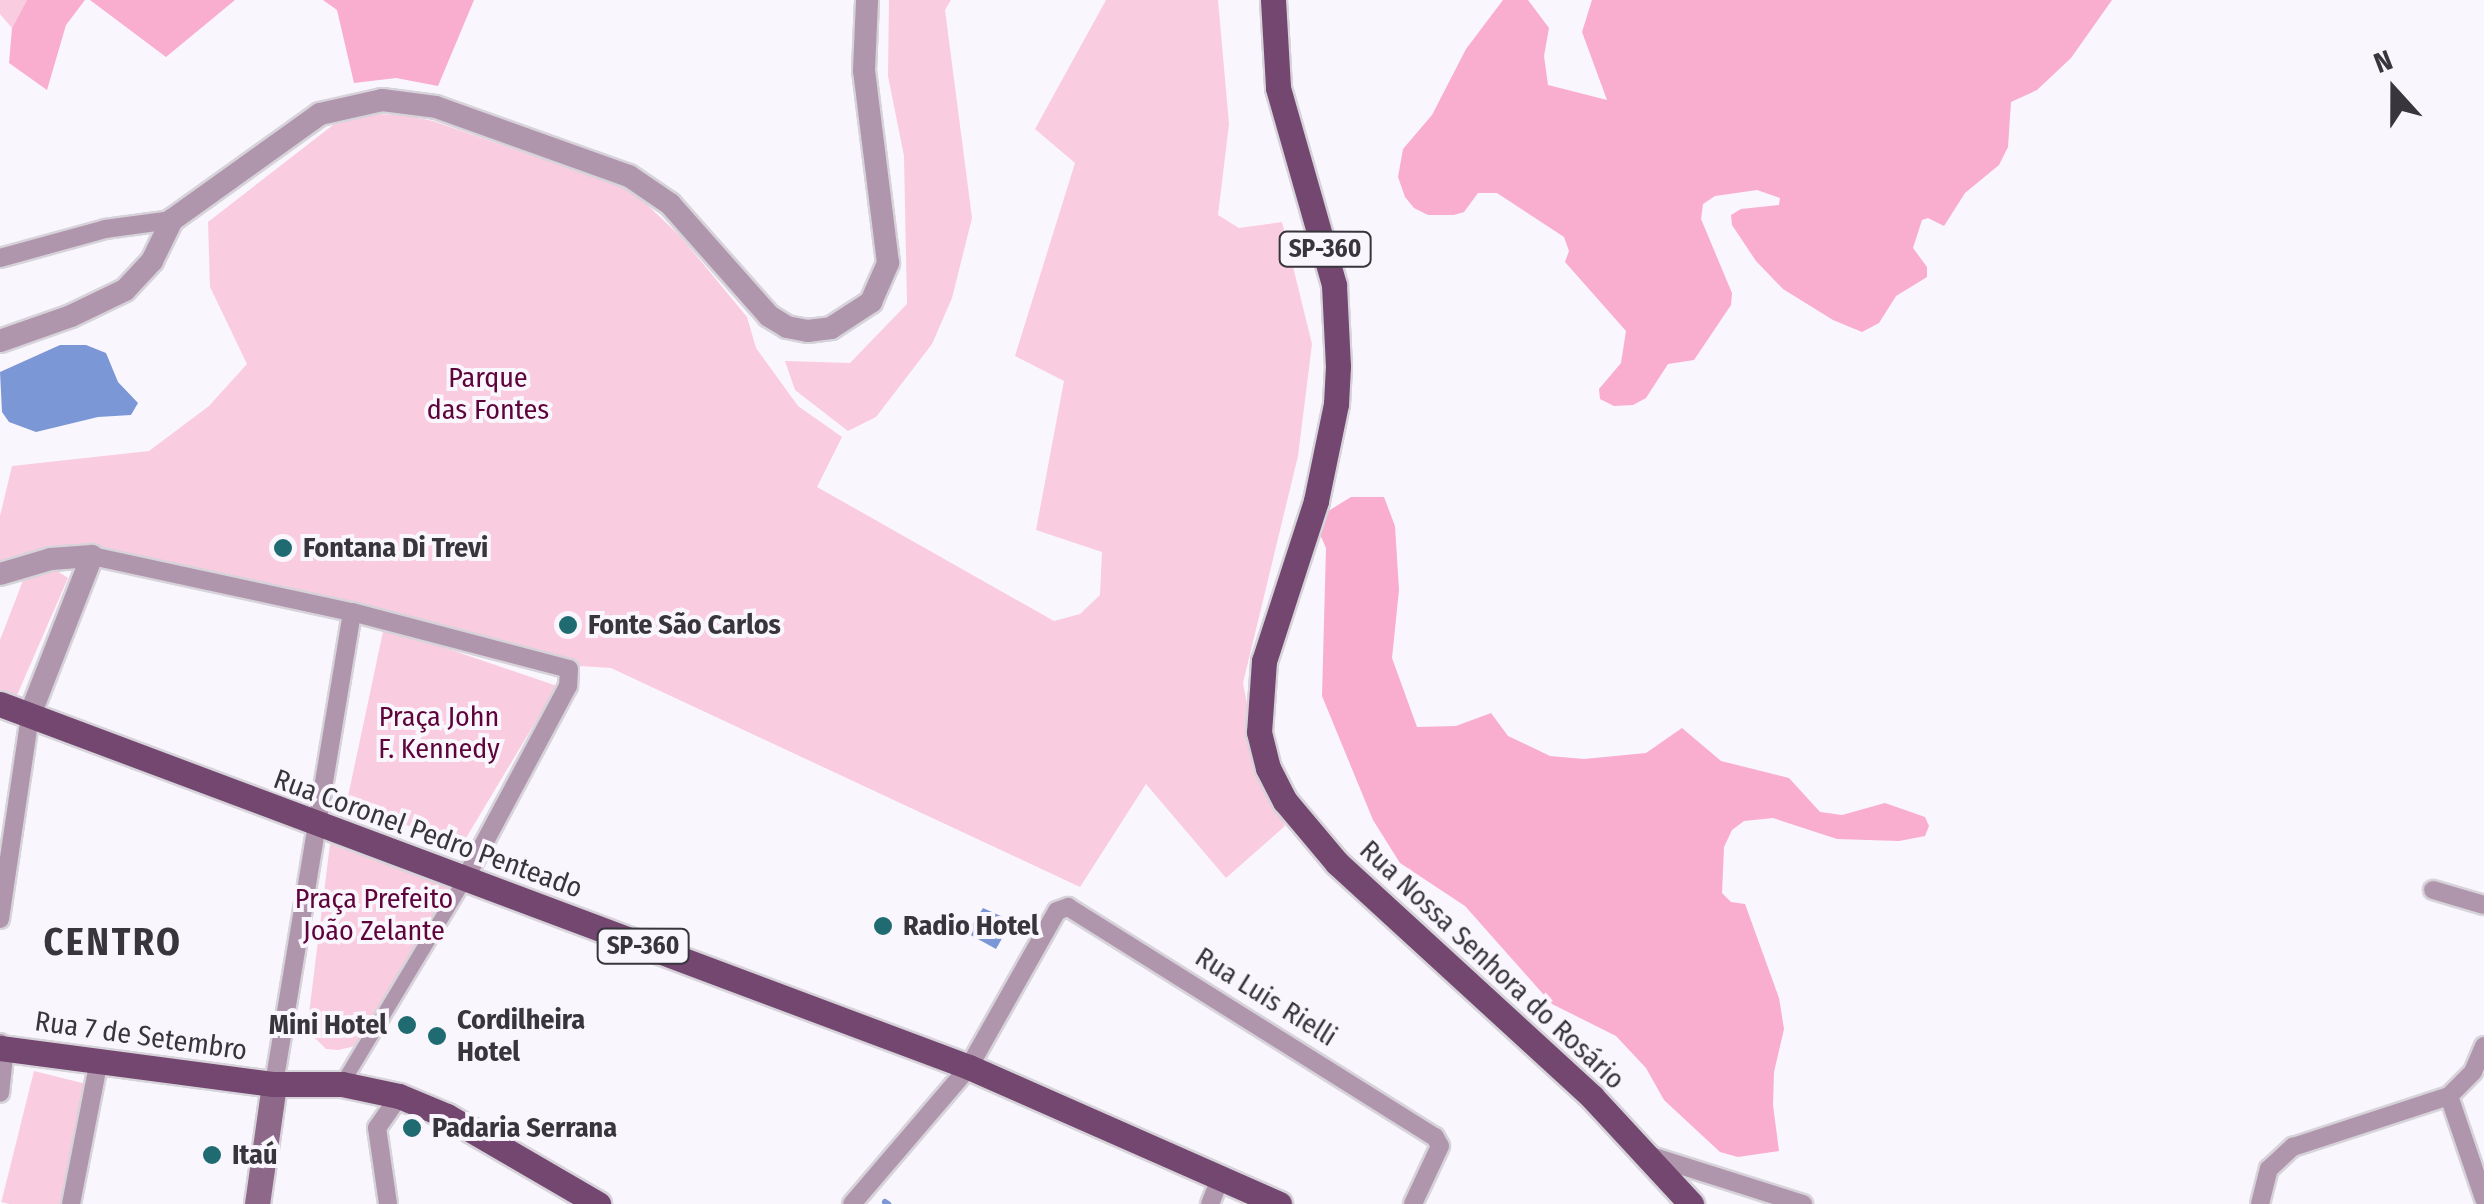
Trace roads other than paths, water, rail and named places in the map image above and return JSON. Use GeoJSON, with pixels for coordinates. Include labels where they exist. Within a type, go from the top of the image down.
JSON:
{"type":"FeatureCollection","features":[{"type":"Feature","properties":{"kind":"main road","name":"Rua Nossa Senhora do Rosário"},"geometry":{"type":"LineString","coordinates":[[1273,0],[1278,88],[1334,286],[1338,366],[1336,404],[1316,501],[1264,662],[1259,732],[1268,768],[1285,801],[1337,863],[1592,1096],[1692,1204]]}},
{"type":"Feature","properties":{"kind":"main road","name":"Rua Coronel Pedro Penteado"},"geometry":{"type":"LineString","coordinates":[[0,704],[968,1067],[1279,1204]]}},
{"type":"Feature","properties":{"kind":"main road","name":"Rua 7 de Setembro"},"geometry":{"type":"LineString","coordinates":[[1,1046],[274,1084]]}},
{"type":"Feature","properties":{"kind":"main road"},"geometry":{"type":"LineString","coordinates":[[258,1204],[274,1084],[342,1084],[399,1096],[447,1116],[598,1204]]}},
{"type":"Feature","properties":{"kind":"street"},"geometry":{"type":"LineString","coordinates":[[0,258],[105,230],[172,220],[320,114],[360,102],[416,102],[629,176],[670,204],[768,316],[788,328],[832,328],[871,302],[888,263],[864,70],[867,0]]}},
{"type":"Feature","properties":{"kind":"street"},"geometry":{"type":"LineString","coordinates":[[0,341],[71,316],[125,290],[152,261],[172,220]]}},
{"type":"Feature","properties":{"kind":"street"},"geometry":{"type":"LineString","coordinates":[[0,919],[30,715],[92,556]]}},
{"type":"Feature","properties":{"kind":"street"},"geometry":{"type":"LineString","coordinates":[[0,574],[51,559],[92,556],[352,612],[566,667],[572,674],[464,881],[342,1084]]}},
{"type":"Feature","properties":{"kind":"street"},"geometry":{"type":"LineString","coordinates":[[274,1084],[352,612]]}},
{"type":"Feature","properties":{"kind":"street"},"geometry":{"type":"LineString","coordinates":[[2433,890],[2484,905]]}},
{"type":"Feature","properties":{"kind":"street","name":"Rua Luis Rielli"},"geometry":{"type":"LineString","coordinates":[[968,1067],[1057,911],[1074,908],[1431,1134],[1440,1146],[1413,1204]]}},
{"type":"Feature","properties":{"kind":"street"},"geometry":{"type":"LineString","coordinates":[[0,1092],[1,1046]]}},
{"type":"Feature","properties":{"kind":"street"},"geometry":{"type":"LineString","coordinates":[[2260,1204],[2269,1169],[2294,1146],[2449,1096],[2473,1072],[2484,1046]]}},
{"type":"Feature","properties":{"kind":"street"},"geometry":{"type":"LineString","coordinates":[[71,1204],[99,1060]]}},
{"type":"Feature","properties":{"kind":"street"},"geometry":{"type":"LineString","coordinates":[[852,1204],[968,1067]]}},
{"type":"Feature","properties":{"kind":"street"},"geometry":{"type":"LineString","coordinates":[[388,1204],[378,1128],[399,1096]]}},
{"type":"Feature","properties":{"kind":"street"},"geometry":{"type":"LineString","coordinates":[[2449,1096],[2484,1199]]}},
{"type":"Feature","properties":{"kind":"street"},"geometry":{"type":"LineString","coordinates":[[1645,1154],[1803,1204]]}},
{"type":"Feature","properties":{"kind":"street"},"geometry":{"type":"LineString","coordinates":[[1210,1204],[1220,1178]]}},
{"type":"Feature","properties":{"kind":"water"},"geometry":{"type":"Polygon","coordinates":[[[60,345],[86,345],[106,353],[118,382],[138,403],[131,415],[98,417],[36,432],[9,422],[2,412],[0,372],[60,345]]]}},
{"type":"Feature","properties":{"kind":"water"},"geometry":{"type":"Polygon","coordinates":[[[983,908],[1012,921],[996,949],[967,933],[983,908]]]}},
{"type":"Feature","properties":{"kind":"place","name":"Fontana Di Trevi"},"geometry":{"type":"Point","coordinates":[283,548]}},
{"type":"Feature","properties":{"kind":"place","name":"Fonte São Carlos"},"geometry":{"type":"Point","coordinates":[568,625]}},
{"type":"Feature","properties":{"kind":"place","name":"Radio Hotel"},"geometry":{"type":"Point","coordinates":[883,926]}},
{"type":"Feature","properties":{"kind":"place","name":"Mini Hotel"},"geometry":{"type":"Point","coordinates":[407,1025]}},
{"type":"Feature","properties":{"kind":"place","name":"Cordilheira Hotel"},"geometry":{"type":"Point","coordinates":[437,1036]}},
{"type":"Feature","properties":{"kind":"place","name":"Padaria Serrana"},"geometry":{"type":"Point","coordinates":[412,1128]}},
{"type":"Feature","properties":{"kind":"place","name":"Itaú"},"geometry":{"type":"Point","coordinates":[212,1155]}},
{"type":"Feature","properties":{"kind":"district","name":"CENTRO"},"geometry":{"type":"Point","coordinates":[113,943]}},
{"type":"Feature","properties":{"kind":"park label","name":"Parque das Fontes"},"geometry":{"type":"Point","coordinates":[488,394]}},
{"type":"Feature","properties":{"kind":"park label","name":"Praça John F. Kennedy"},"geometry":{"type":"Point","coordinates":[439,733]}},
{"type":"Feature","properties":{"kind":"park label","name":"Praça Prefeito João Zelante"},"geometry":{"type":"Point","coordinates":[374,915]}}]}
